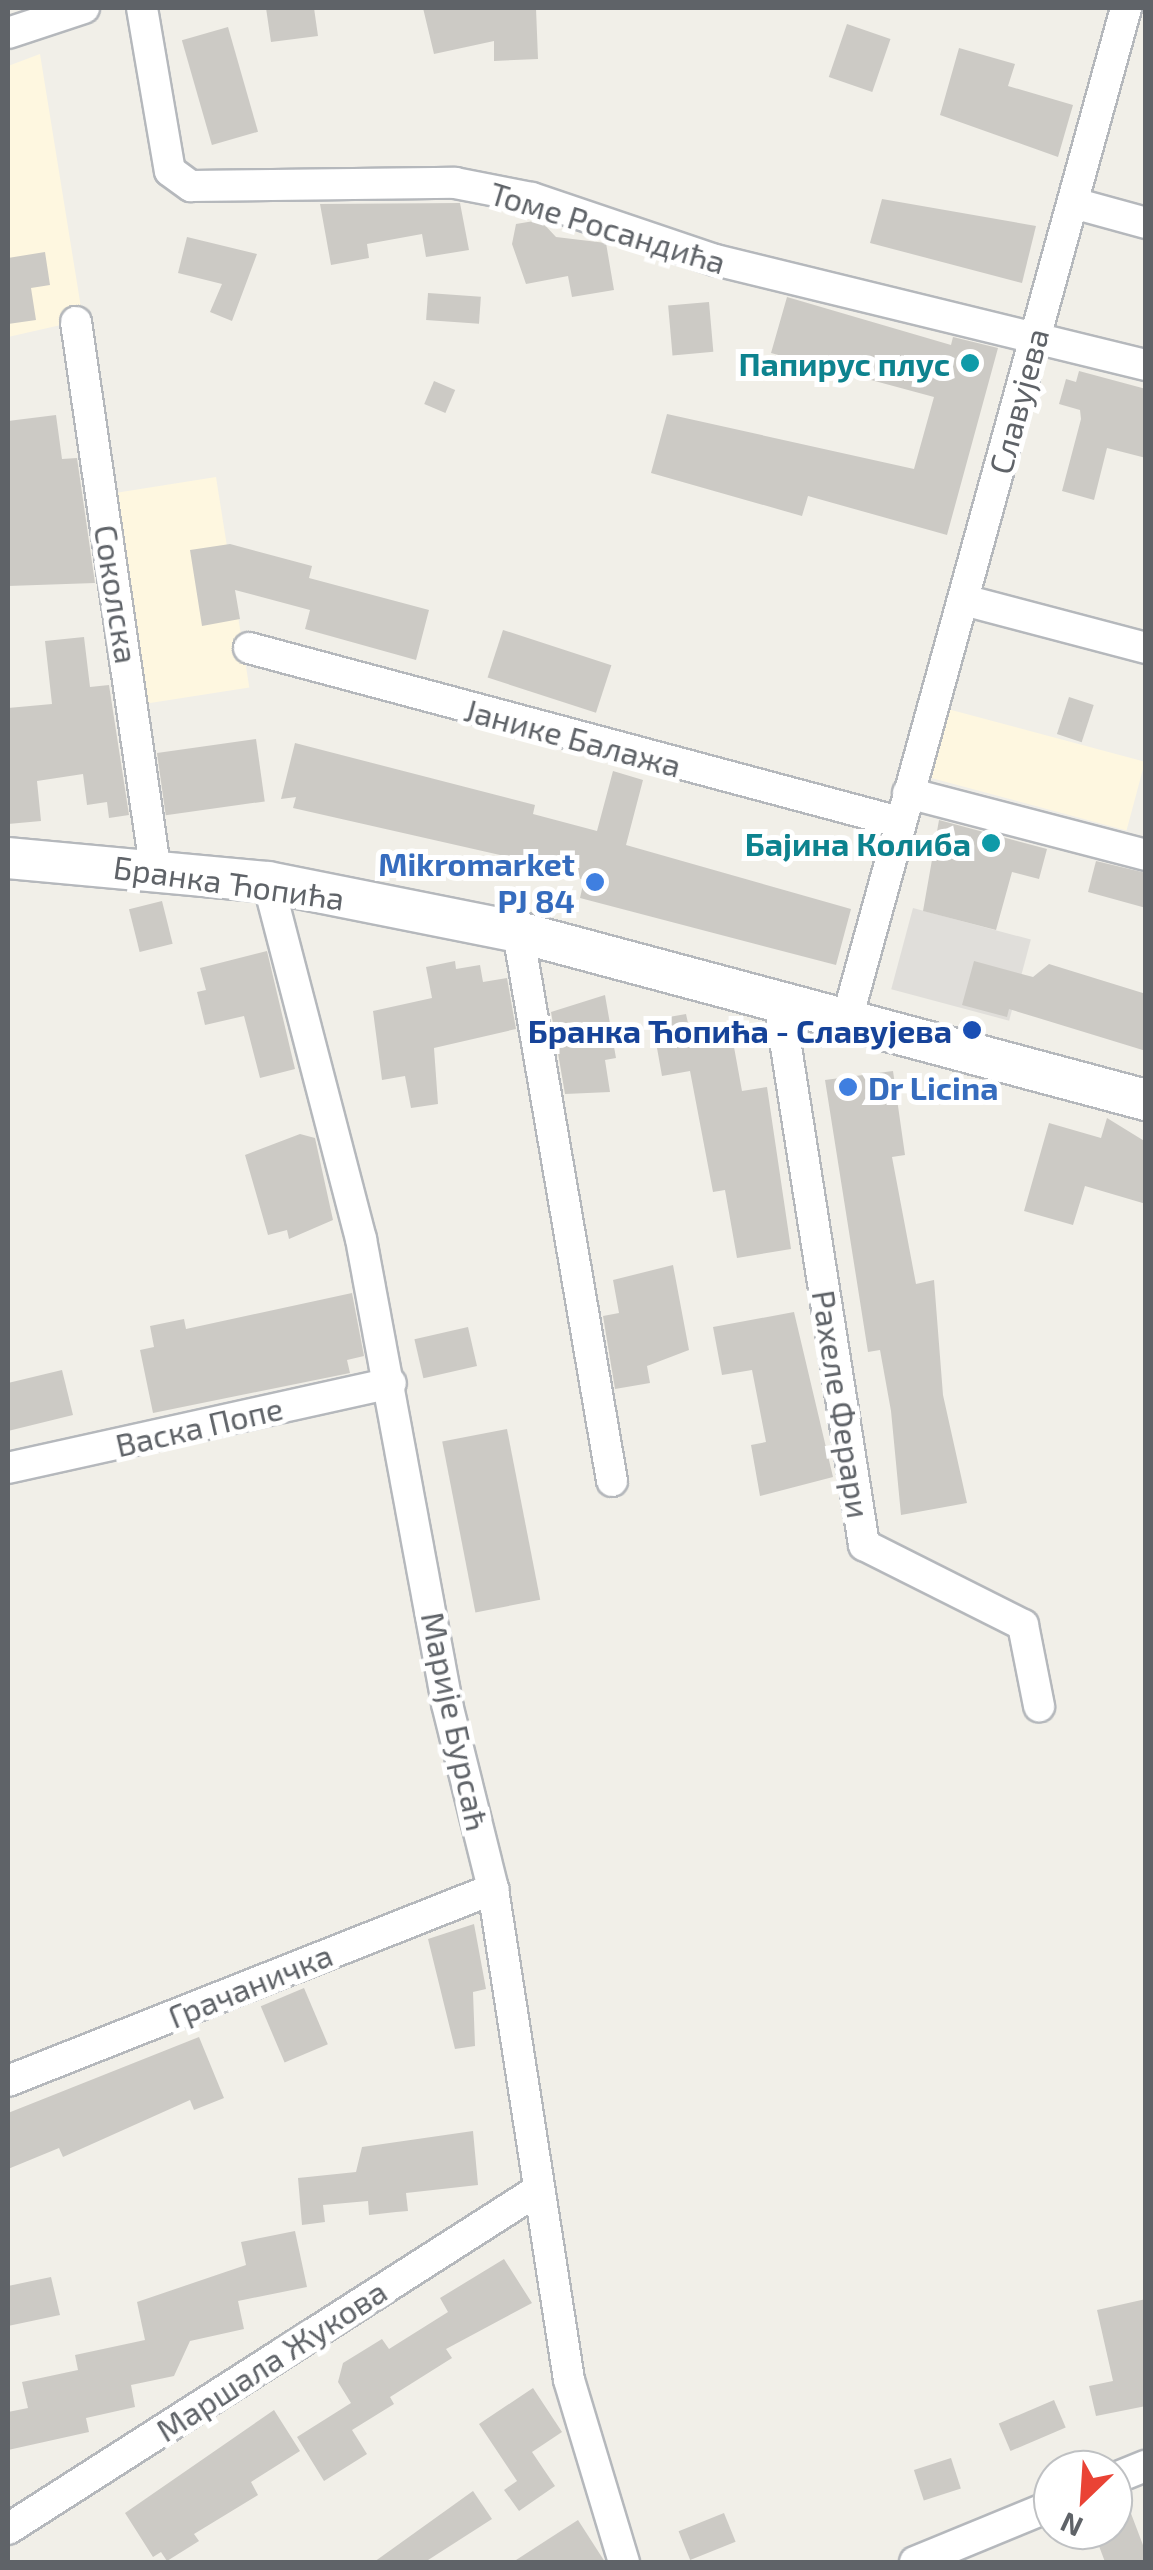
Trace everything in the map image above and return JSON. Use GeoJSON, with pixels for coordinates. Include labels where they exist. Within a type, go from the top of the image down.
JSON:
{"type":"FeatureCollection","features":[{"type":"Feature","properties":{"kind":"street"},"geometry":{"type":"LineString","coordinates":[[18,23],[84,8]]}},
{"type":"Feature","properties":{"kind":"street","name":"Томе Росандића"},"geometry":{"type":"LineString","coordinates":[[142,8],[170,171],[191,186],[455,183],[532,198],[715,260],[1036,335],[1146,365]]}},
{"type":"Feature","properties":{"kind":"street","name":"Славујева"},"geometry":{"type":"LineString","coordinates":[[846,1019],[1126,8]]}},
{"type":"Feature","properties":{"kind":"street"},"geometry":{"type":"LineString","coordinates":[[1073,202],[1146,223]]}},
{"type":"Feature","properties":{"kind":"street","name":"Соколска"},"geometry":{"type":"LineString","coordinates":[[76,322],[155,867]]}},
{"type":"Feature","properties":{"kind":"street"},"geometry":{"type":"LineString","coordinates":[[964,600],[1146,648]]}},
{"type":"Feature","properties":{"kind":"street","name":"Јанике Балажа"},"geometry":{"type":"LineString","coordinates":[[248,648],[903,808]]}},
{"type":"Feature","properties":{"kind":"street"},"geometry":{"type":"LineString","coordinates":[[903,808],[1146,855]]}},
{"type":"Feature","properties":{"kind":"street","name":"Бранка Ћопића"},"geometry":{"type":"LineString","coordinates":[[8,858],[155,867],[268,882],[518,932],[1146,1100]]}},
{"type":"Feature","properties":{"kind":"street","name":"Марије Бурсаћ"},"geometry":{"type":"LineString","coordinates":[[268,882],[391,1383],[447,1704],[494,1889],[535,2192],[569,2380],[624,2562]]}},
{"type":"Feature","properties":{"kind":"street"},"geometry":{"type":"LineString","coordinates":[[518,932],[612,1482]]}},
{"type":"Feature","properties":{"kind":"street","name":"Рахеле Ферари"},"geometry":{"type":"LineString","coordinates":[[779,1002],[864,1545],[1022,1625],[1038,1706]]}},
{"type":"Feature","properties":{"kind":"street","name":"Васка Попе"},"geometry":{"type":"LineString","coordinates":[[8,1468],[391,1383]]}},
{"type":"Feature","properties":{"kind":"street","name":"Грачаничка"},"geometry":{"type":"LineString","coordinates":[[8,2081],[494,1889]]}},
{"type":"Feature","properties":{"kind":"street","name":"Маршала Жукова"},"geometry":{"type":"LineString","coordinates":[[8,2528],[535,2192]]}},
{"type":"Feature","properties":{"kind":"street"},"geometry":{"type":"LineString","coordinates":[[915,2562],[1033,2512]]}},
{"type":"Feature","properties":{"kind":"shaded area"},"geometry":{"type":"Polygon","coordinates":[[[40,54],[83,320],[8,337],[8,66],[40,54]]]}},
{"type":"Feature","properties":{"kind":"shaded area"},"geometry":{"type":"Polygon","coordinates":[[[216,477],[249,687],[144,704],[110,494],[216,477]]]}},
{"type":"Feature","properties":{"kind":"shaded area"},"geometry":{"type":"Polygon","coordinates":[[[944,708],[1145,762],[1127,830],[926,777],[944,708]]]}},
{"type":"Feature","properties":{"kind":"shaded area"},"geometry":{"type":"Polygon","coordinates":[[[913,908],[1031,940],[1009,1021],[891,989],[913,908]]]}},
{"type":"Feature","properties":{"kind":"building"},"geometry":{"type":"Polygon","coordinates":[[[266,8],[314,8],[318,36],[271,42],[266,8]]]}},
{"type":"Feature","properties":{"kind":"building"},"geometry":{"type":"Polygon","coordinates":[[[423,8],[536,8],[538,59],[494,61],[494,41],[434,54],[423,8]]]}},
{"type":"Feature","properties":{"kind":"building"},"geometry":{"type":"Polygon","coordinates":[[[847,24],[890,39],[872,92],[829,77],[847,24]]]}},
{"type":"Feature","properties":{"kind":"building"},"geometry":{"type":"Polygon","coordinates":[[[228,27],[258,132],[212,145],[182,40],[228,27]]]}},
{"type":"Feature","properties":{"kind":"building"},"geometry":{"type":"Polygon","coordinates":[[[959,48],[1015,64],[1008,86],[1073,105],[1058,157],[940,115],[959,48]]]}},
{"type":"Feature","properties":{"kind":"building"},"geometry":{"type":"Polygon","coordinates":[[[882,199],[1036,226],[1022,283],[870,243],[882,199]]]}},
{"type":"Feature","properties":{"kind":"building"},"geometry":{"type":"Polygon","coordinates":[[[460,203],[469,250],[426,257],[422,234],[367,244],[369,258],[331,265],[320,204],[460,203]]]}},
{"type":"Feature","properties":{"kind":"building"},"geometry":{"type":"Polygon","coordinates":[[[540,220],[556,237],[606,243],[614,290],[572,297],[568,276],[526,284],[512,244],[516,224],[540,220]]]}},
{"type":"Feature","properties":{"kind":"building"},"geometry":{"type":"Polygon","coordinates":[[[187,237],[257,254],[232,321],[210,312],[222,284],[178,273],[187,237]]]}},
{"type":"Feature","properties":{"kind":"building"},"geometry":{"type":"Polygon","coordinates":[[[45,252],[50,285],[31,288],[36,320],[8,324],[8,258],[45,252]]]}},
{"type":"Feature","properties":{"kind":"building"},"geometry":{"type":"Polygon","coordinates":[[[428,293],[481,297],[479,324],[426,320],[428,293]]]}},
{"type":"Feature","properties":{"kind":"building"},"geometry":{"type":"Polygon","coordinates":[[[787,297],[951,345],[953,337],[998,348],[947,535],[808,496],[802,516],[651,473],[667,414],[914,469],[934,397],[771,353],[787,297]]]}},
{"type":"Feature","properties":{"kind":"building"},"geometry":{"type":"Polygon","coordinates":[[[709,302],[713,352],[673,355],[668,306],[709,302]]]}},
{"type":"Feature","properties":{"kind":"building"},"geometry":{"type":"Polygon","coordinates":[[[1079,371],[1146,389],[1146,458],[1107,448],[1094,500],[1062,491],[1081,419],[1080,410],[1059,404],[1066,379],[1076,382],[1079,371]]]}},
{"type":"Feature","properties":{"kind":"building"},"geometry":{"type":"Polygon","coordinates":[[[434,381],[455,390],[445,413],[424,404],[434,381]]]}},
{"type":"Feature","properties":{"kind":"building"},"geometry":{"type":"Polygon","coordinates":[[[56,415],[62,459],[77,458],[95,583],[8,586],[8,421],[56,415]]]}},
{"type":"Feature","properties":{"kind":"building"},"geometry":{"type":"Polygon","coordinates":[[[230,544],[312,566],[309,578],[429,610],[416,660],[305,629],[310,610],[235,590],[240,619],[202,626],[190,550],[230,544]]]}},
{"type":"Feature","properties":{"kind":"building"},"geometry":{"type":"Polygon","coordinates":[[[503,630],[611,665],[596,713],[488,678],[503,630]]]}},
{"type":"Feature","properties":{"kind":"building"},"geometry":{"type":"Polygon","coordinates":[[[84,637],[90,687],[109,685],[129,815],[109,818],[107,802],[87,805],[83,774],[37,781],[41,821],[8,824],[8,708],[52,704],[45,641],[84,637]]]}},
{"type":"Feature","properties":{"kind":"building"},"geometry":{"type":"Polygon","coordinates":[[[1069,697],[1094,705],[1082,742],[1057,734],[1069,697]]]}},
{"type":"Feature","properties":{"kind":"building"},"geometry":{"type":"Polygon","coordinates":[[[256,739],[265,801],[166,815],[157,753],[256,739]]]}},
{"type":"Feature","properties":{"kind":"building"},"geometry":{"type":"Polygon","coordinates":[[[295,743],[535,805],[533,814],[597,831],[613,771],[643,780],[626,845],[851,909],[836,965],[580,898],[584,880],[531,862],[293,808],[296,797],[281,799],[295,743]]]}},
{"type":"Feature","properties":{"kind":"building"},"geometry":{"type":"Polygon","coordinates":[[[939,820],[1047,849],[1039,879],[1012,872],[996,930],[923,911],[939,820]]]}},
{"type":"Feature","properties":{"kind":"building"},"geometry":{"type":"Polygon","coordinates":[[[1096,861],[1146,873],[1146,908],[1088,892],[1096,861]]]}},
{"type":"Feature","properties":{"kind":"building"},"geometry":{"type":"Polygon","coordinates":[[[162,901],[173,944],[140,952],[129,909],[162,901]]]}},
{"type":"Feature","properties":{"kind":"building"},"geometry":{"type":"Polygon","coordinates":[[[267,951],[295,1069],[260,1078],[244,1016],[205,1025],[197,992],[206,990],[200,968],[267,951]]]}},
{"type":"Feature","properties":{"kind":"building"},"geometry":{"type":"Polygon","coordinates":[[[455,961],[456,969],[480,965],[483,982],[507,978],[516,1029],[434,1048],[438,1104],[411,1108],[405,1076],[382,1080],[373,1011],[432,998],[426,967],[455,961]]]}},
{"type":"Feature","properties":{"kind":"building"},"geometry":{"type":"Polygon","coordinates":[[[974,961],[1033,977],[1049,964],[1146,994],[1146,1051],[1009,1009],[1007,1017],[962,1005],[974,961]]]}},
{"type":"Feature","properties":{"kind":"building"},"geometry":{"type":"Polygon","coordinates":[[[605,995],[616,1058],[605,1060],[610,1092],[565,1094],[551,1012],[605,995]]]}},
{"type":"Feature","properties":{"kind":"building"},"geometry":{"type":"Polygon","coordinates":[[[686,1014],[690,1032],[730,1025],[742,1091],[767,1087],[791,1249],[737,1258],[725,1190],[713,1192],[690,1071],[662,1076],[652,1020],[686,1014]]]}},
{"type":"Feature","properties":{"kind":"building"},"geometry":{"type":"Polygon","coordinates":[[[893,1071],[905,1155],[892,1157],[916,1284],[934,1280],[943,1395],[967,1503],[901,1515],[891,1411],[880,1350],[868,1352],[825,1080],[893,1071]]]}},
{"type":"Feature","properties":{"kind":"building"},"geometry":{"type":"Polygon","coordinates":[[[1107,1118],[1146,1142],[1146,1204],[1085,1186],[1073,1225],[1024,1211],[1049,1123],[1101,1138],[1107,1118]]]}},
{"type":"Feature","properties":{"kind":"building"},"geometry":{"type":"Polygon","coordinates":[[[300,1134],[315,1138],[333,1220],[289,1239],[287,1230],[268,1235],[245,1155],[300,1134]]]}},
{"type":"Feature","properties":{"kind":"building"},"geometry":{"type":"Polygon","coordinates":[[[673,1265],[689,1350],[647,1366],[650,1383],[615,1389],[603,1316],[619,1313],[613,1280],[673,1265]]]}},
{"type":"Feature","properties":{"kind":"building"},"geometry":{"type":"Polygon","coordinates":[[[352,1293],[364,1356],[347,1360],[350,1373],[153,1413],[140,1350],[154,1347],[150,1326],[184,1319],[186,1329],[352,1293]]]}},
{"type":"Feature","properties":{"kind":"building"},"geometry":{"type":"Polygon","coordinates":[[[794,1312],[833,1477],[760,1496],[751,1445],[766,1442],[752,1370],[722,1375],[713,1327],[794,1312]]]}},
{"type":"Feature","properties":{"kind":"building"},"geometry":{"type":"Polygon","coordinates":[[[468,1327],[477,1366],[423,1378],[414,1339],[468,1327]]]}},
{"type":"Feature","properties":{"kind":"building"},"geometry":{"type":"Polygon","coordinates":[[[62,1370],[73,1415],[8,1431],[8,1383],[62,1370]]]}},
{"type":"Feature","properties":{"kind":"building"},"geometry":{"type":"Polygon","coordinates":[[[507,1429],[540,1600],[475,1612],[442,1442],[507,1429]]]}},
{"type":"Feature","properties":{"kind":"building"},"geometry":{"type":"Polygon","coordinates":[[[474,1924],[486,1989],[473,1992],[475,2046],[455,2049],[428,1939],[474,1924]]]}},
{"type":"Feature","properties":{"kind":"building"},"geometry":{"type":"Polygon","coordinates":[[[304,1988],[328,2044],[285,2063],[261,2006],[304,1988]]]}},
{"type":"Feature","properties":{"kind":"building"},"geometry":{"type":"Polygon","coordinates":[[[199,2037],[224,2098],[194,2110],[190,2100],[63,2157],[59,2148],[8,2169],[8,2113],[199,2037]]]}},
{"type":"Feature","properties":{"kind":"building"},"geometry":{"type":"Polygon","coordinates":[[[473,2131],[478,2185],[406,2193],[408,2211],[369,2215],[368,2201],[323,2205],[325,2222],[302,2225],[298,2178],[356,2172],[362,2147],[473,2131]]]}},
{"type":"Feature","properties":{"kind":"building"},"geometry":{"type":"Polygon","coordinates":[[[295,2231],[307,2287],[238,2301],[244,2329],[190,2341],[174,2376],[131,2385],[135,2407],[86,2418],[89,2432],[8,2450],[8,2412],[28,2408],[22,2382],[78,2370],[75,2355],[145,2340],[137,2302],[246,2265],[241,2242],[295,2231]]]}},
{"type":"Feature","properties":{"kind":"building"},"geometry":{"type":"Polygon","coordinates":[[[504,2259],[532,2303],[446,2349],[452,2358],[390,2397],[394,2404],[352,2430],[367,2454],[324,2481],[297,2437],[351,2403],[338,2382],[343,2363],[382,2339],[389,2349],[448,2312],[440,2298],[504,2259]]]}},
{"type":"Feature","properties":{"kind":"building"},"geometry":{"type":"Polygon","coordinates":[[[51,2277],[60,2315],[8,2326],[8,2286],[51,2277]]]}},
{"type":"Feature","properties":{"kind":"building"},"geometry":{"type":"Polygon","coordinates":[[[1146,2299],[1146,2406],[1096,2416],[1089,2386],[1113,2381],[1097,2310],[1146,2299]]]}},
{"type":"Feature","properties":{"kind":"building"},"geometry":{"type":"Polygon","coordinates":[[[533,2388],[562,2432],[532,2452],[555,2486],[519,2511],[504,2490],[517,2481],[479,2424],[533,2388]]]}},
{"type":"Feature","properties":{"kind":"building"},"geometry":{"type":"Polygon","coordinates":[[[1054,2400],[1066,2428],[1010,2451],[999,2423],[1054,2400]]]}},
{"type":"Feature","properties":{"kind":"building"},"geometry":{"type":"Polygon","coordinates":[[[274,2410],[300,2451],[251,2482],[258,2495],[194,2534],[199,2541],[167,2561],[161,2552],[153,2557],[125,2513],[274,2410]]]}},
{"type":"Feature","properties":{"kind":"building"},"geometry":{"type":"Polygon","coordinates":[[[951,2458],[961,2488],[924,2500],[914,2470],[951,2458]]]}},
{"type":"Feature","properties":{"kind":"building"},"geometry":{"type":"Polygon","coordinates":[[[473,2491],[492,2519],[425,2562],[374,2562],[473,2491]]]}},
{"type":"Feature","properties":{"kind":"building"},"geometry":{"type":"Polygon","coordinates":[[[724,2513],[736,2542],[690,2560],[679,2531],[724,2513]]]}},
{"type":"Feature","properties":{"kind":"building"},"geometry":{"type":"Polygon","coordinates":[[[1133,2519],[1146,2562],[1105,2562],[1100,2550],[1133,2550],[1133,2519]]]}},
{"type":"Feature","properties":{"kind":"building"},"geometry":{"type":"Polygon","coordinates":[[[578,2520],[605,2562],[513,2562],[550,2538],[578,2520]]]}},
{"type":"Feature","properties":{"kind":"place","name":"Папирус плус"},"geometry":{"type":"Point","coordinates":[970,363]}},
{"type":"Feature","properties":{"kind":"place","name":"Бајина Колиба"},"geometry":{"type":"Point","coordinates":[991,843]}},
{"type":"Feature","properties":{"kind":"place","name":"Mikromarket PJ 84"},"geometry":{"type":"Point","coordinates":[595,882]}},
{"type":"Feature","properties":{"kind":"place","name":"Бранка Ћопића - Славујева"},"geometry":{"type":"Point","coordinates":[972,1030]}},
{"type":"Feature","properties":{"kind":"place","name":"Dr Licina"},"geometry":{"type":"Point","coordinates":[848,1087]}}]}
